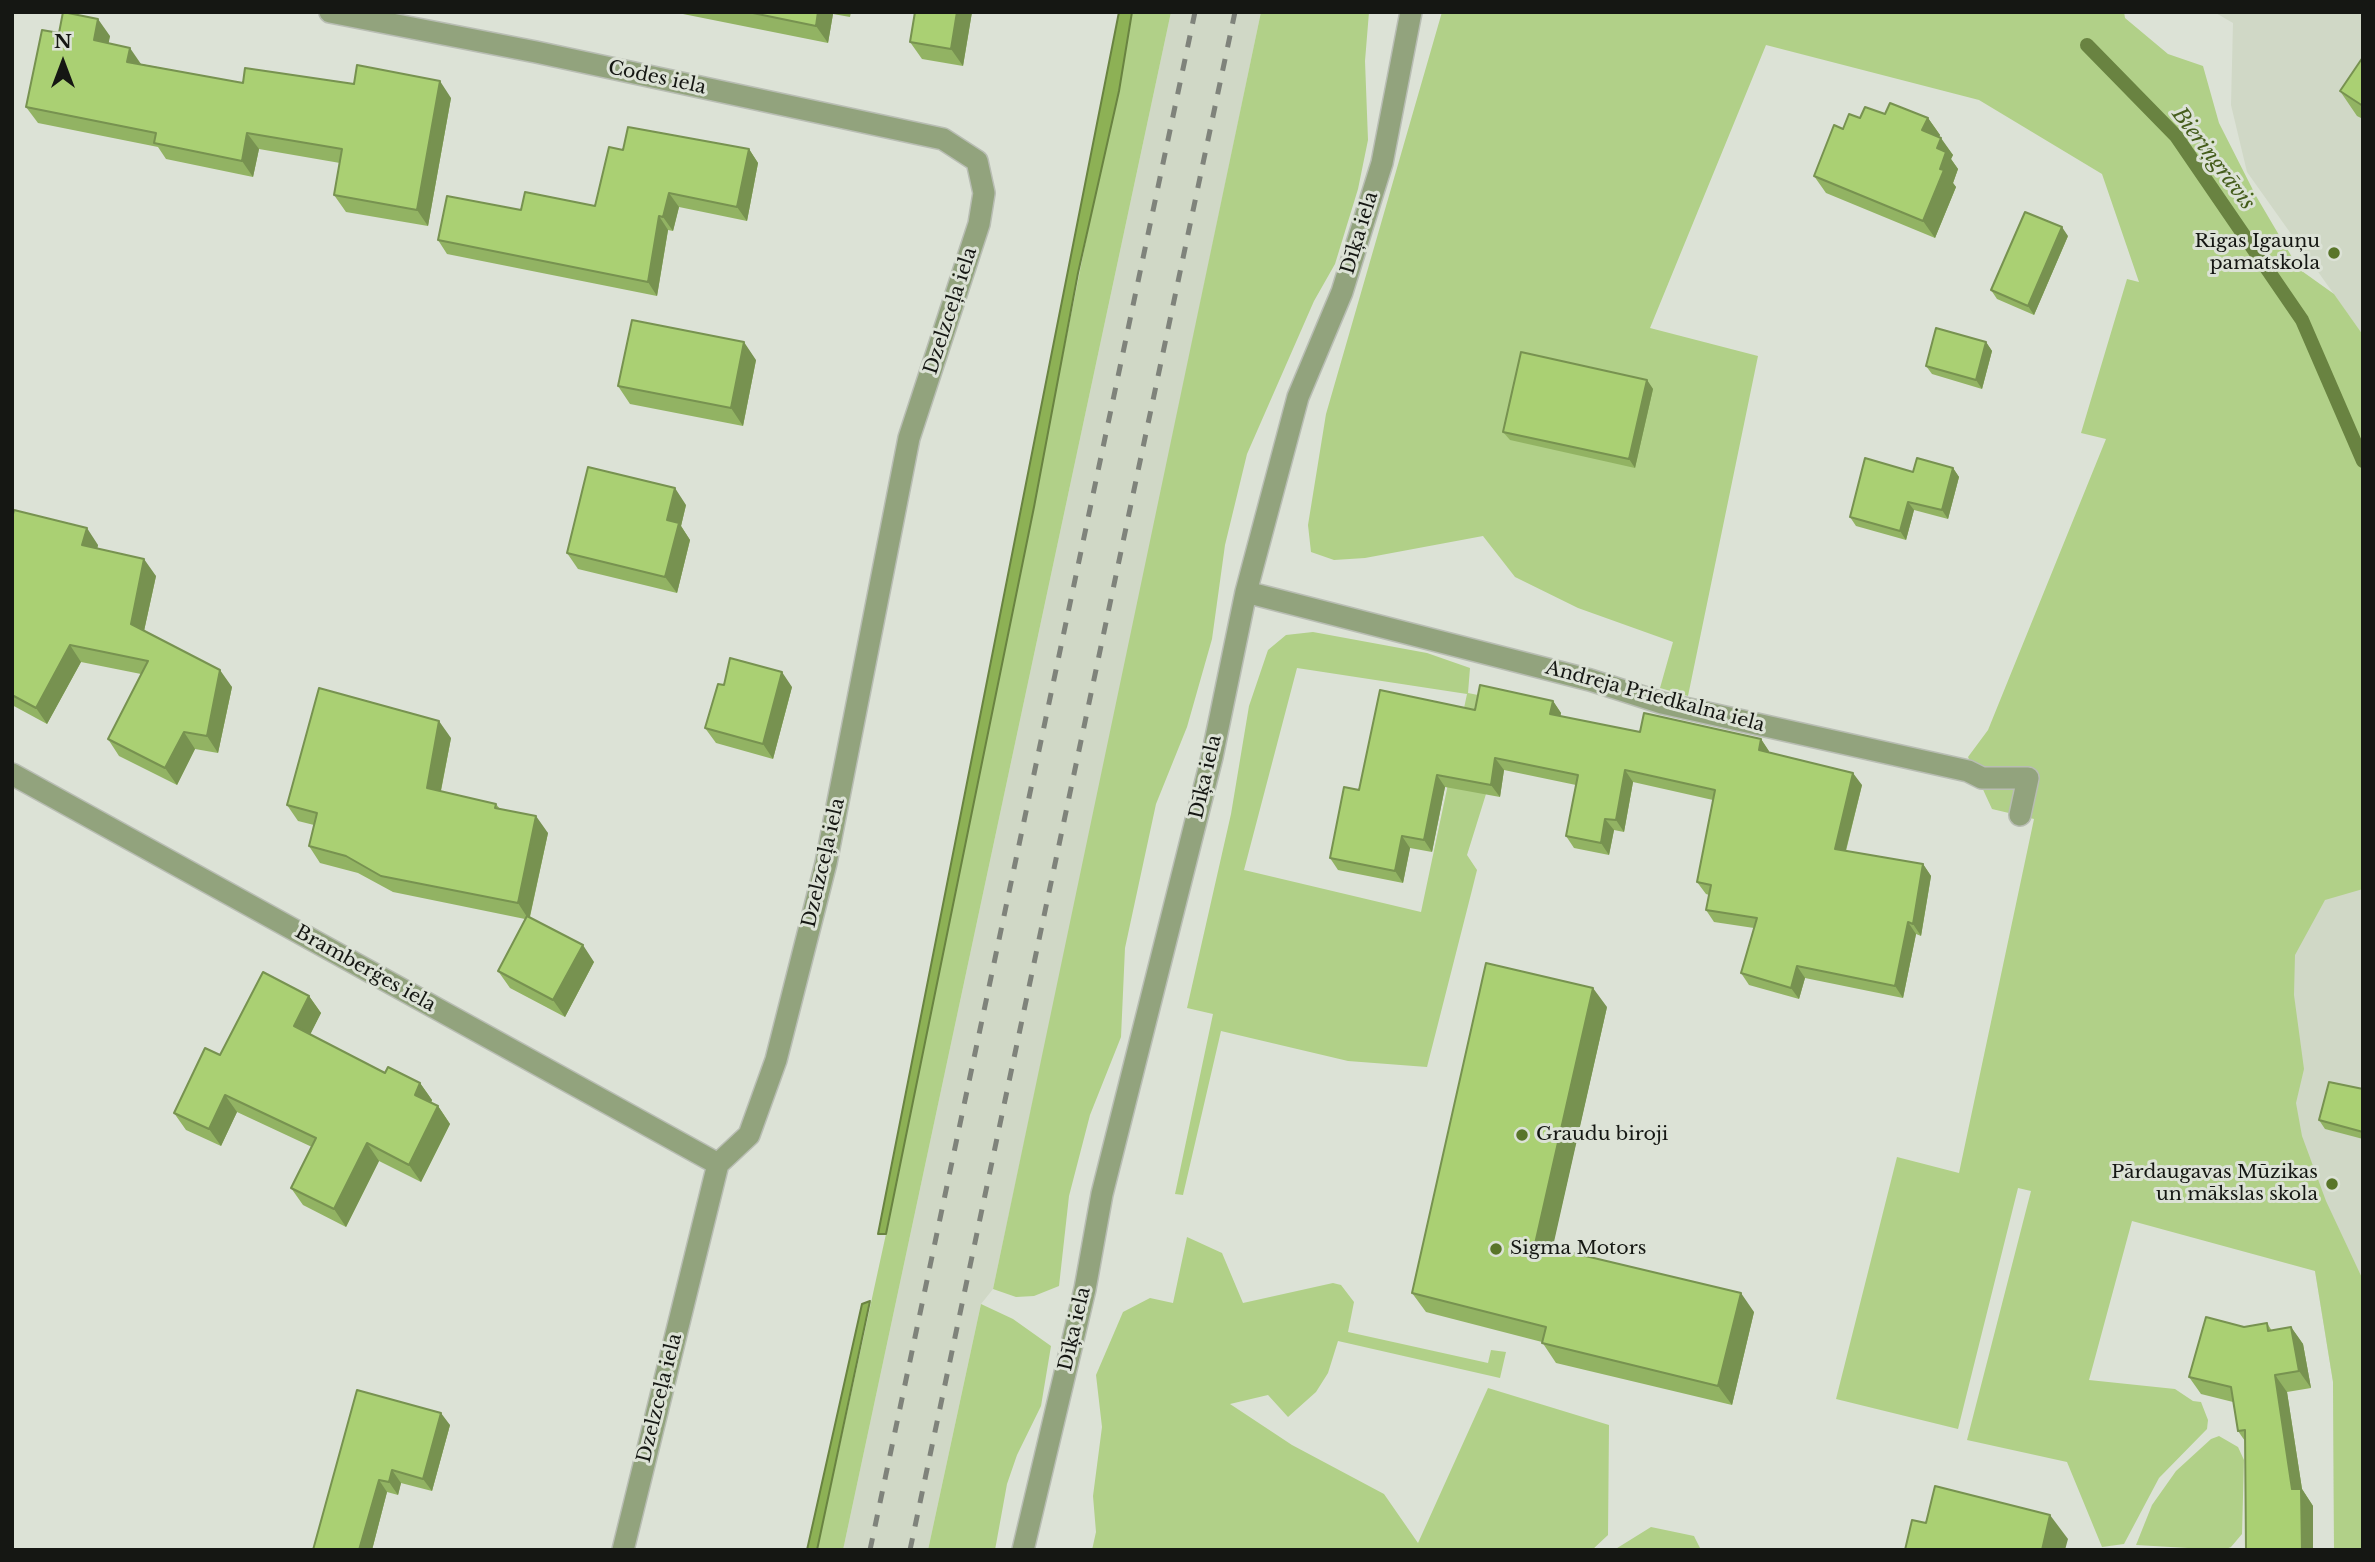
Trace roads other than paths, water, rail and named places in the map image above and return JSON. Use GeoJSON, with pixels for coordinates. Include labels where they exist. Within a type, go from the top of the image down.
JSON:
{"type":"FeatureCollection","features":[{"type":"Feature","properties":{"kind":"street","name":"Codes iela"},"geometry":{"type":"LineString","coordinates":[[330,12],[536,52],[943,139],[977,161]]}},
{"type":"Feature","properties":{"kind":"street","name":"Dīķa iela"},"geometry":{"type":"LineString","coordinates":[[1023,1550],[1085,1289],[1102,1194],[1212,757],[1246,592],[1298,397],[1342,292],[1382,163],[1411,12]]}},
{"type":"Feature","properties":{"kind":"street","name":"Dzelzceļa iela"},"geometry":{"type":"LineString","coordinates":[[623,1550],[718,1164],[749,1135],[776,1060],[826,863],[909,438],[979,224],[985,193],[977,161]]}},
{"type":"Feature","properties":{"kind":"street","name":"Andreja Priedkalna iela"},"geometry":{"type":"LineString","coordinates":[[1246,592],[1590,680],[1662,703],[1968,771],[1982,778],[2028,778],[2020,816]]}},
{"type":"Feature","properties":{"kind":"street","name":"Bramberģes iela"},"geometry":{"type":"LineString","coordinates":[[12,774],[718,1164]]}},
{"type":"Feature","properties":{"kind":"waterway","name":"Bieriņgrāvis"},"geometry":{"type":"LineString","coordinates":[[2087,45],[2176,136],[2302,320],[2363,461]]}},
{"type":"Feature","properties":{"kind":"railway"},"geometry":{"type":"LineString","coordinates":[[870,1550],[1195,12]]}},
{"type":"Feature","properties":{"kind":"railway"},"geometry":{"type":"LineString","coordinates":[[910,1550],[1235,12]]}},
{"type":"Feature","properties":{"kind":"place","name":"Rīgas Igauņu pamatskola"},"geometry":{"type":"Point","coordinates":[2334,253]}},
{"type":"Feature","properties":{"kind":"place","name":"Graudu biroji"},"geometry":{"type":"Point","coordinates":[1522,1135]}},
{"type":"Feature","properties":{"kind":"place","name":"Pārdaugavas Mūzikas un mākslas skola"},"geometry":{"type":"Point","coordinates":[2332,1184]}},
{"type":"Feature","properties":{"kind":"place","name":"Sigma Motors"},"geometry":{"type":"Point","coordinates":[1496,1249]}}]}
